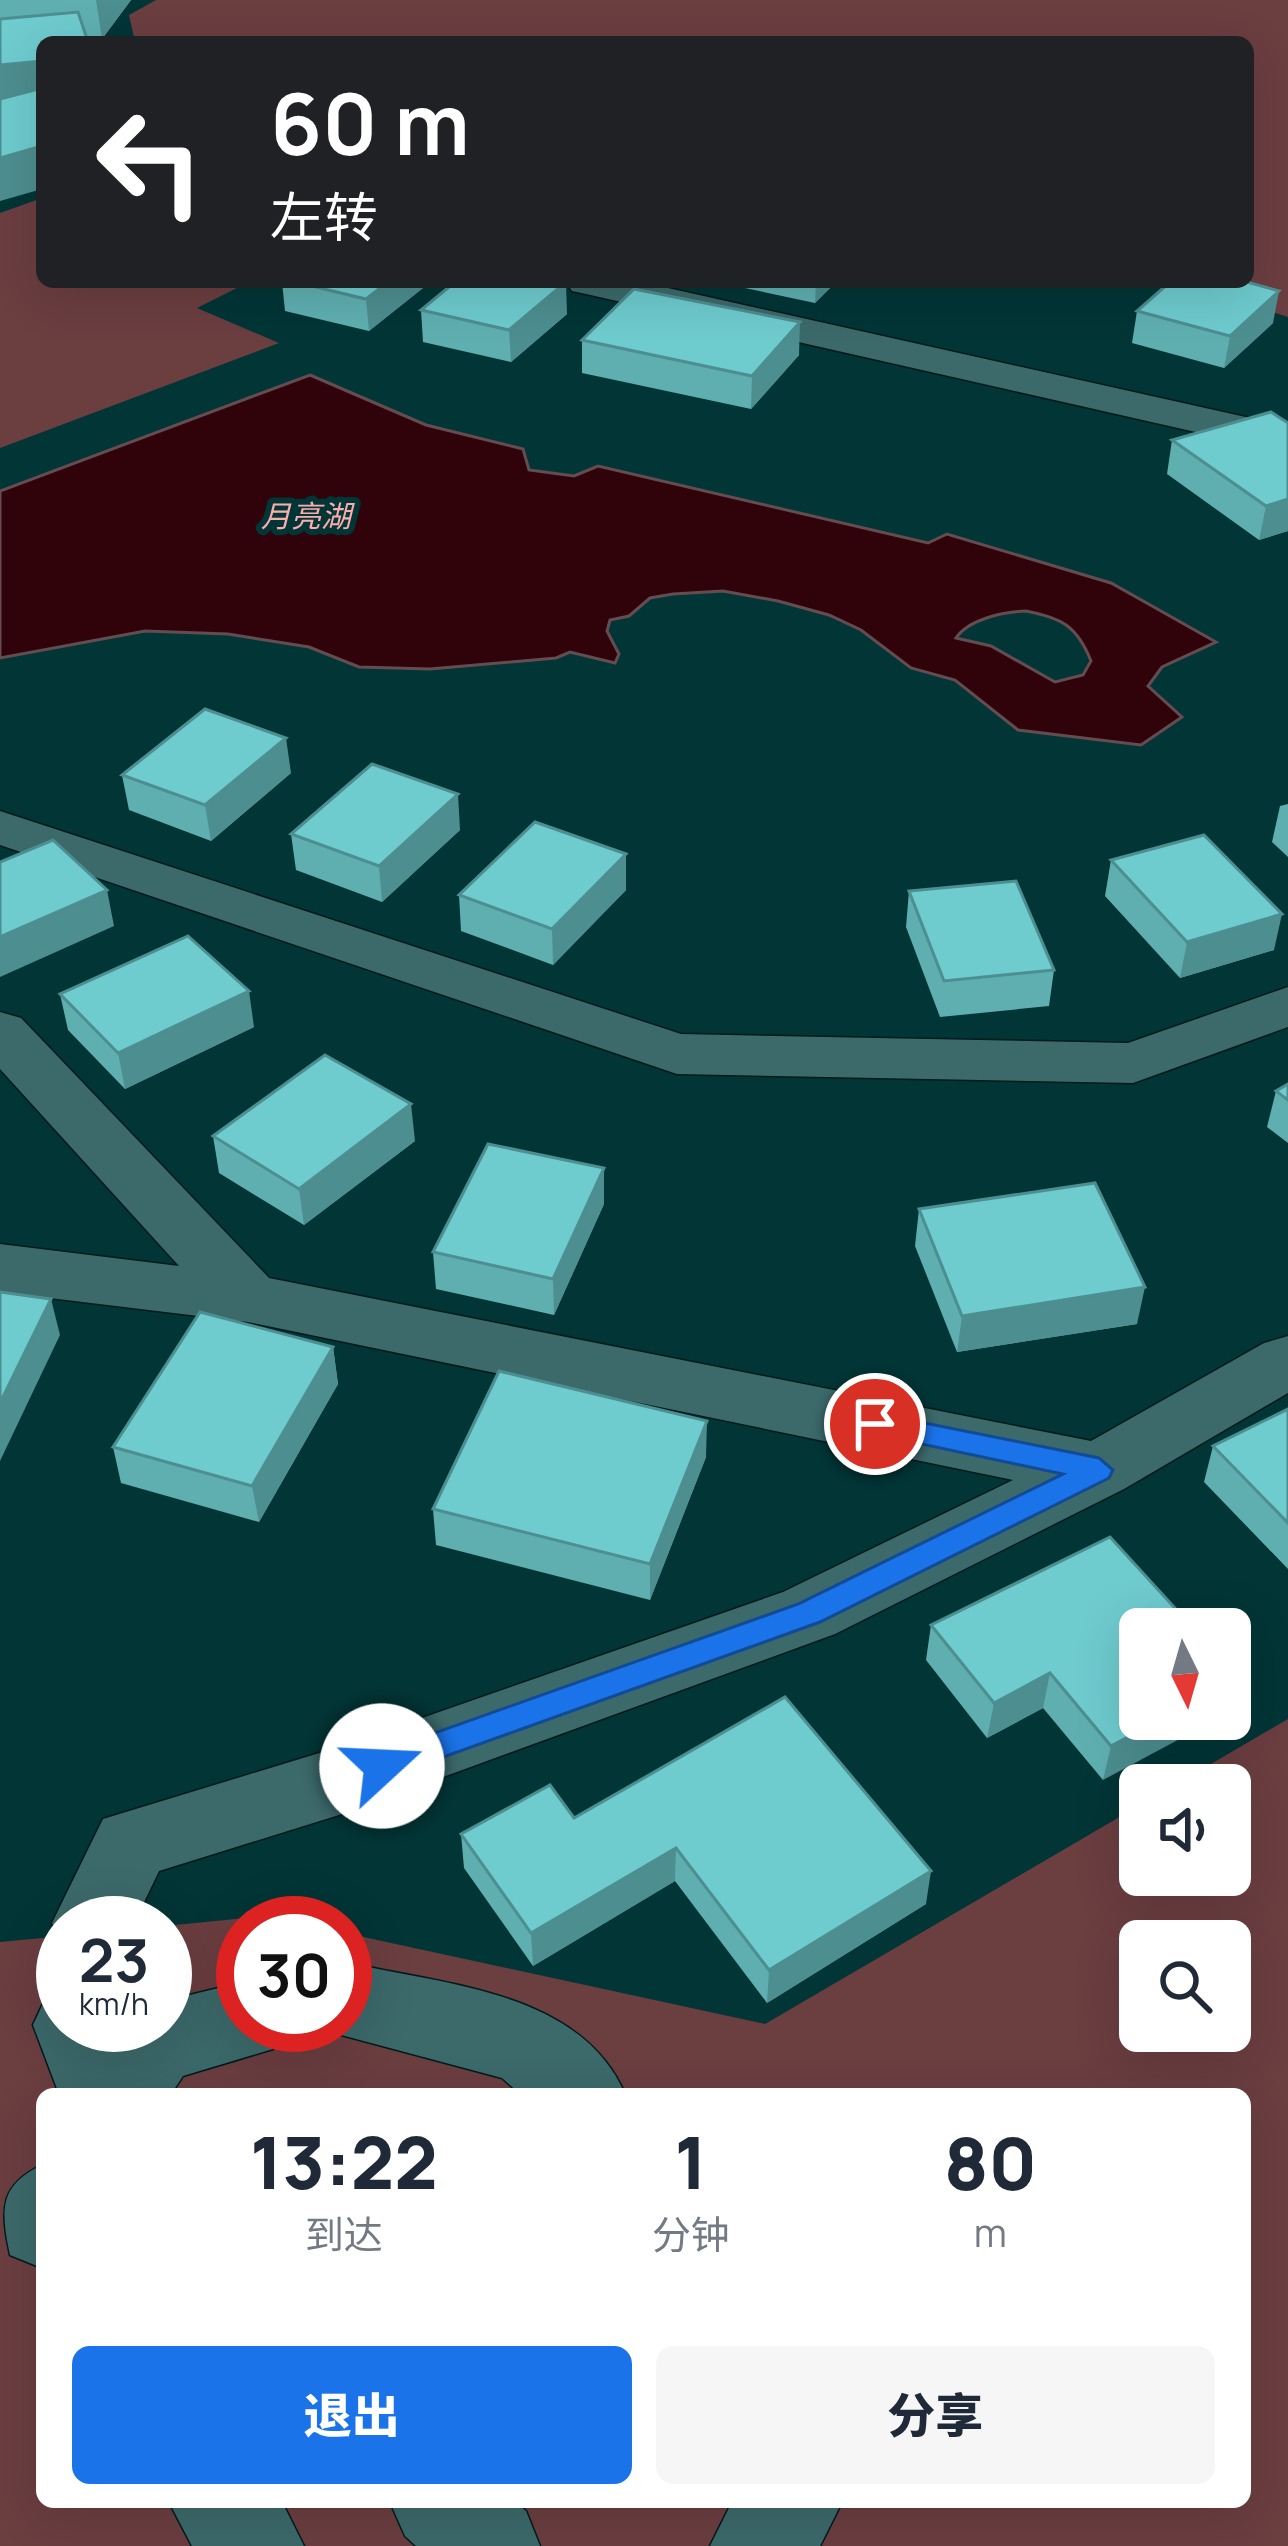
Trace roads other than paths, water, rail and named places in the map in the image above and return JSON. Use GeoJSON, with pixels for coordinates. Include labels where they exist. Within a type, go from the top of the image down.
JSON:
{"type":"FeatureCollection","features":[{"type":"Feature","properties":{"kind":"street"},"geometry":{"type":"LineString","coordinates":[[613,288],[1268,435],[1288,446]]}},
{"type":"Feature","properties":{"kind":"street"},"geometry":{"type":"LineString","coordinates":[[0,827],[676,1054],[1133,1063],[1288,1006]]}},
{"type":"Feature","properties":{"kind":"street"},"geometry":{"type":"LineString","coordinates":[[0,1032],[248,1298]]}},
{"type":"Feature","properties":{"kind":"street"},"geometry":{"type":"LineString","coordinates":[[0,1268],[248,1298],[1099,1470]]}},
{"type":"Feature","properties":{"kind":"street"},"geometry":{"type":"LineString","coordinates":[[107,1896],[131,1844],[339,1781],[809,1613],[1099,1470],[1288,1361]]}},
{"type":"Feature","properties":{"kind":"street"},"geometry":{"type":"LineString","coordinates":[[372,2007],[526,2044],[575,2088]]}},
{"type":"Feature","properties":{"kind":"street"},"geometry":{"type":"LineString","coordinates":[[102,2052],[126,2077],[216,2034]]}},
{"type":"Feature","properties":{"kind":"street"},"geometry":{"type":"LineString","coordinates":[[223,2508],[255,2546]]}},
{"type":"Feature","properties":{"kind":"street"},"geometry":{"type":"LineString","coordinates":[[446,2508],[491,2546]]}},
{"type":"Feature","properties":{"kind":"street"},"geometry":{"type":"LineString","coordinates":[[759,2546],[788,2508]]}},
{"type":"Feature","properties":{"kind":"water","name":"月亮湖"},"geometry":{"type":"Polygon","coordinates":[[[310,375],[426,425],[523,449],[529,470],[574,476],[598,466],[928,543],[947,534],[1111,583],[1216,642],[1162,667],[1148,686],[1182,717],[1141,745],[1018,730],[955,680],[911,668],[861,630],[829,615],[723,591],[650,598],[629,616],[610,620],[607,631],[619,654],[615,663],[570,652],[556,658],[430,669],[359,667],[309,647],[228,634],[145,631],[0,658],[0,491],[310,375]],[[1026,611],[987,618],[956,638],[991,646],[1055,682],[1083,675],[1091,661],[1080,639],[1067,625],[1026,611]]]}}]}
